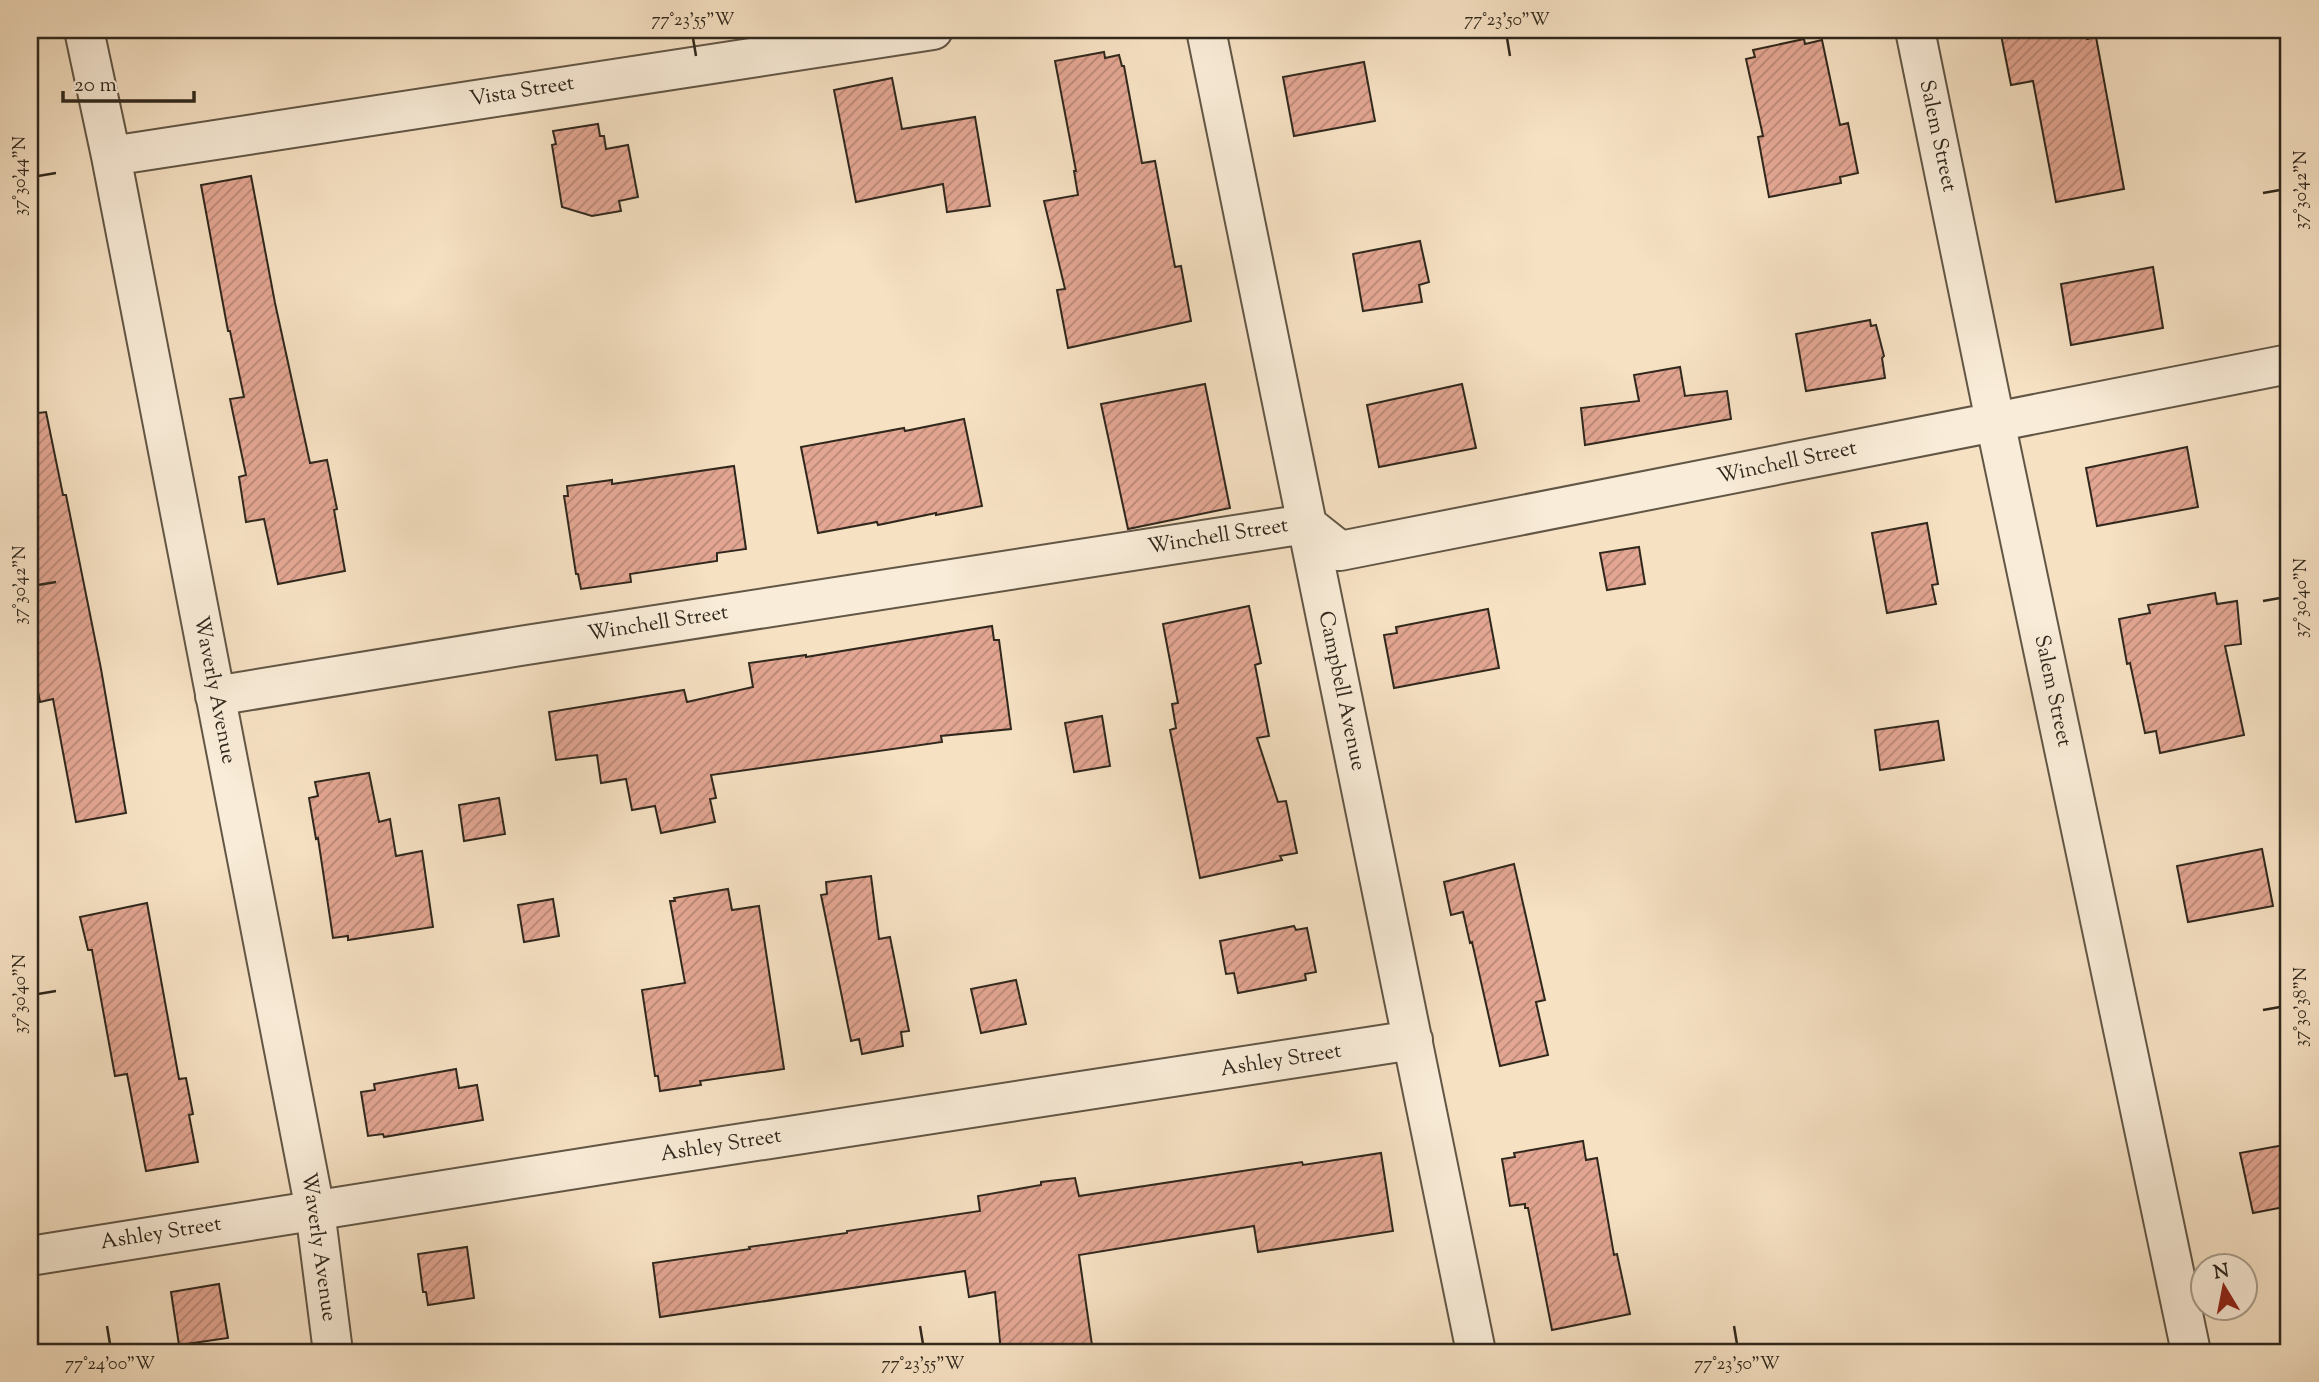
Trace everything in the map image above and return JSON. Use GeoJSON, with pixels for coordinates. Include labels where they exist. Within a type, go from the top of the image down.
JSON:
{"type":"FeatureCollection","features":[{"type":"Feature","properties":{"kind":"street","name":"Waverly Avenue"},"geometry":{"type":"LineString","coordinates":[[84,30],[111,156],[314,1210],[333,1352]]}},
{"type":"Feature","properties":{"kind":"street","name":"Vista Street"},"geometry":{"type":"LineString","coordinates":[[111,156],[933,30]]}},
{"type":"Feature","properties":{"kind":"street","name":"Campbell Avenue"},"geometry":{"type":"LineString","coordinates":[[1206,30],[1476,1352]]}},
{"type":"Feature","properties":{"kind":"street","name":"Salem Street"},"geometry":{"type":"LineString","coordinates":[[1915,30],[2191,1352]]}},
{"type":"Feature","properties":{"kind":"street","name":"Winchell Street"},"geometry":{"type":"LineString","coordinates":[[215,696],[1306,524],[1340,551],[2289,364]]}},
{"type":"Feature","properties":{"kind":"street","name":"Ashley Street"},"geometry":{"type":"LineString","coordinates":[[30,1256],[1413,1040]]}},
{"type":"Feature","properties":{"kind":"building"},"geometry":{"type":"Polygon","coordinates":[[[2000,30],[2085,30],[2087,39],[2096,37],[2124,189],[2056,202],[2033,81],[2011,85],[2000,30]]]}},
{"type":"Feature","properties":{"kind":"building"},"geometry":{"type":"Polygon","coordinates":[[[1804,39],[1805,44],[1822,40],[1840,125],[1848,123],[1858,173],[1840,177],[1841,183],[1769,197],[1758,137],[1763,136],[1746,59],[1755,57],[1753,50],[1804,39]]]}},
{"type":"Feature","properties":{"kind":"building"},"geometry":{"type":"Polygon","coordinates":[[[1104,52],[1105,58],[1119,55],[1124,66],[1142,163],[1155,161],[1175,267],[1181,266],[1191,321],[1068,348],[1057,290],[1065,289],[1044,201],[1078,195],[1055,61],[1104,52]]]}},
{"type":"Feature","properties":{"kind":"building"},"geometry":{"type":"Polygon","coordinates":[[[1364,62],[1375,121],[1294,136],[1283,77],[1364,62]]]}},
{"type":"Feature","properties":{"kind":"building"},"geometry":{"type":"Polygon","coordinates":[[[892,78],[902,129],[975,117],[990,206],[947,212],[943,184],[856,202],[834,90],[892,78]]]}},
{"type":"Feature","properties":{"kind":"building"},"geometry":{"type":"Polygon","coordinates":[[[598,124],[606,149],[628,145],[638,197],[619,201],[621,211],[592,216],[562,207],[552,145],[556,144],[553,131],[598,124]]]}},
{"type":"Feature","properties":{"kind":"building"},"geometry":{"type":"Polygon","coordinates":[[[251,176],[310,463],[327,460],[345,571],[278,584],[264,519],[246,522],[239,477],[246,475],[230,399],[244,397],[228,331],[201,185],[251,176]]]}},
{"type":"Feature","properties":{"kind":"building"},"geometry":{"type":"Polygon","coordinates":[[[1420,241],[1429,282],[1419,285],[1422,302],[1363,311],[1353,254],[1420,241]]]}},
{"type":"Feature","properties":{"kind":"building"},"geometry":{"type":"Polygon","coordinates":[[[2153,267],[2163,328],[2071,345],[2061,284],[2153,267]]]}},
{"type":"Feature","properties":{"kind":"building"},"geometry":{"type":"Polygon","coordinates":[[[1870,320],[1871,326],[1876,325],[1884,356],[1885,378],[1806,391],[1796,334],[1870,320]]]}},
{"type":"Feature","properties":{"kind":"building"},"geometry":{"type":"Polygon","coordinates":[[[1680,367],[1685,396],[1727,391],[1731,419],[1585,445],[1581,408],[1639,401],[1634,375],[1680,367]]]}},
{"type":"Feature","properties":{"kind":"building"},"geometry":{"type":"Polygon","coordinates":[[[1205,384],[1230,508],[1128,529],[1101,404],[1205,384]]]}},
{"type":"Feature","properties":{"kind":"building"},"geometry":{"type":"Polygon","coordinates":[[[1462,384],[1476,448],[1379,467],[1367,405],[1462,384]]]}},
{"type":"Feature","properties":{"kind":"building"},"geometry":{"type":"Polygon","coordinates":[[[46,412],[63,495],[66,495],[101,669],[126,813],[76,822],[53,699],[40,702],[30,650],[30,414],[46,412]]]}},
{"type":"Feature","properties":{"kind":"building"},"geometry":{"type":"Polygon","coordinates":[[[964,419],[982,506],[818,533],[801,447],[964,419]]]}},
{"type":"Feature","properties":{"kind":"building"},"geometry":{"type":"Polygon","coordinates":[[[2187,447],[2198,507],[2097,526],[2086,468],[2187,447]]]}},
{"type":"Feature","properties":{"kind":"building"},"geometry":{"type":"Polygon","coordinates":[[[734,466],[746,549],[717,553],[717,561],[630,574],[631,582],[581,589],[576,574],[564,496],[568,496],[567,486],[612,480],[612,484],[734,466]]]}},
{"type":"Feature","properties":{"kind":"building"},"geometry":{"type":"Polygon","coordinates":[[[1927,523],[1938,584],[1932,585],[1936,604],[1887,613],[1872,533],[1927,523]]]}},
{"type":"Feature","properties":{"kind":"building"},"geometry":{"type":"Polygon","coordinates":[[[1639,547],[1645,584],[1607,590],[1600,553],[1639,547]]]}},
{"type":"Feature","properties":{"kind":"building"},"geometry":{"type":"Polygon","coordinates":[[[2215,593],[2217,604],[2237,601],[2241,644],[2225,646],[2244,735],[2160,753],[2156,731],[2145,733],[2130,663],[2127,664],[2119,619],[2150,613],[2148,605],[2215,593]]]}},
{"type":"Feature","properties":{"kind":"building"},"geometry":{"type":"Polygon","coordinates":[[[1249,606],[1261,663],[1255,665],[1269,736],[1257,738],[1278,802],[1286,801],[1297,853],[1280,856],[1282,860],[1200,878],[1170,730],[1176,728],[1172,704],[1178,703],[1163,624],[1249,606]]]}},
{"type":"Feature","properties":{"kind":"building"},"geometry":{"type":"Polygon","coordinates":[[[1488,609],[1499,668],[1394,688],[1384,635],[1397,633],[1396,627],[1488,609]]]}},
{"type":"Feature","properties":{"kind":"building"},"geometry":{"type":"Polygon","coordinates":[[[992,626],[994,640],[999,640],[1011,729],[941,736],[942,742],[711,775],[716,798],[710,799],[715,822],[661,833],[655,806],[632,810],[626,779],[601,783],[597,755],[556,760],[549,712],[684,690],[687,702],[753,687],[749,663],[806,657],[992,626]]]}},
{"type":"Feature","properties":{"kind":"building"},"geometry":{"type":"Polygon","coordinates":[[[1102,716],[1110,766],[1074,772],[1065,723],[1102,716]]]}},
{"type":"Feature","properties":{"kind":"building"},"geometry":{"type":"Polygon","coordinates":[[[1938,721],[1944,760],[1880,770],[1875,730],[1938,721]]]}},
{"type":"Feature","properties":{"kind":"building"},"geometry":{"type":"Polygon","coordinates":[[[369,773],[379,822],[390,819],[396,856],[422,851],[433,927],[348,940],[348,936],[333,938],[318,838],[316,839],[309,798],[318,796],[315,782],[369,773]]]}},
{"type":"Feature","properties":{"kind":"building"},"geometry":{"type":"Polygon","coordinates":[[[499,798],[505,834],[464,841],[459,805],[499,798]]]}},
{"type":"Feature","properties":{"kind":"building"},"geometry":{"type":"Polygon","coordinates":[[[2262,849],[2273,906],[2188,922],[2177,866],[2262,849]]]}},
{"type":"Feature","properties":{"kind":"building"},"geometry":{"type":"Polygon","coordinates":[[[1514,864],[1545,1000],[1536,1002],[1548,1055],[1500,1066],[1463,912],[1451,915],[1444,882],[1514,864]]]}},
{"type":"Feature","properties":{"kind":"building"},"geometry":{"type":"Polygon","coordinates":[[[871,876],[879,939],[890,937],[909,1031],[901,1032],[903,1046],[862,1054],[859,1039],[851,1041],[821,895],[827,894],[826,882],[871,876]]]}},
{"type":"Feature","properties":{"kind":"building"},"geometry":{"type":"Polygon","coordinates":[[[728,889],[732,910],[759,906],[784,1069],[700,1081],[701,1085],[660,1091],[658,1076],[655,1076],[642,990],[685,983],[670,901],[675,901],[674,898],[728,889]]]}},
{"type":"Feature","properties":{"kind":"building"},"geometry":{"type":"Polygon","coordinates":[[[553,899],[559,936],[524,942],[518,905],[553,899]]]}},
{"type":"Feature","properties":{"kind":"building"},"geometry":{"type":"Polygon","coordinates":[[[147,903],[179,1079],[186,1078],[193,1114],[189,1115],[198,1162],[146,1171],[127,1074],[115,1076],[92,950],[88,950],[80,917],[147,903]]]}},
{"type":"Feature","properties":{"kind":"building"},"geometry":{"type":"Polygon","coordinates":[[[1294,926],[1296,930],[1307,928],[1316,972],[1305,974],[1306,980],[1238,993],[1234,973],[1226,974],[1220,941],[1294,926]]]}},
{"type":"Feature","properties":{"kind":"building"},"geometry":{"type":"Polygon","coordinates":[[[1016,980],[1026,1024],[981,1033],[971,989],[1016,980]]]}},
{"type":"Feature","properties":{"kind":"building"},"geometry":{"type":"Polygon","coordinates":[[[456,1069],[459,1088],[477,1085],[483,1120],[384,1137],[383,1134],[368,1136],[361,1092],[375,1090],[374,1084],[456,1069]]]}},
{"type":"Feature","properties":{"kind":"building"},"geometry":{"type":"Polygon","coordinates":[[[1583,1141],[1586,1160],[1597,1158],[1614,1255],[1617,1254],[1630,1314],[1552,1330],[1528,1208],[1525,1208],[1525,1204],[1510,1206],[1502,1159],[1515,1157],[1514,1153],[1583,1141]]]}},
{"type":"Feature","properties":{"kind":"building"},"geometry":{"type":"Polygon","coordinates":[[[2289,1144],[2289,1206],[2253,1213],[2240,1153],[2289,1144]]]}},
{"type":"Feature","properties":{"kind":"building"},"geometry":{"type":"Polygon","coordinates":[[[1381,1153],[1393,1231],[1258,1252],[1254,1226],[1079,1255],[1093,1352],[1001,1352],[995,1292],[969,1297],[965,1271],[660,1317],[653,1263],[980,1211],[978,1196],[1041,1185],[1041,1182],[1075,1178],[1079,1196],[1302,1162],[1303,1165],[1381,1153]]]}},
{"type":"Feature","properties":{"kind":"building"},"geometry":{"type":"Polygon","coordinates":[[[467,1247],[474,1298],[428,1305],[426,1292],[423,1292],[418,1254],[467,1247]]]}},
{"type":"Feature","properties":{"kind":"building"},"geometry":{"type":"Polygon","coordinates":[[[219,1284],[228,1338],[179,1345],[171,1292],[219,1284]]]}}]}
